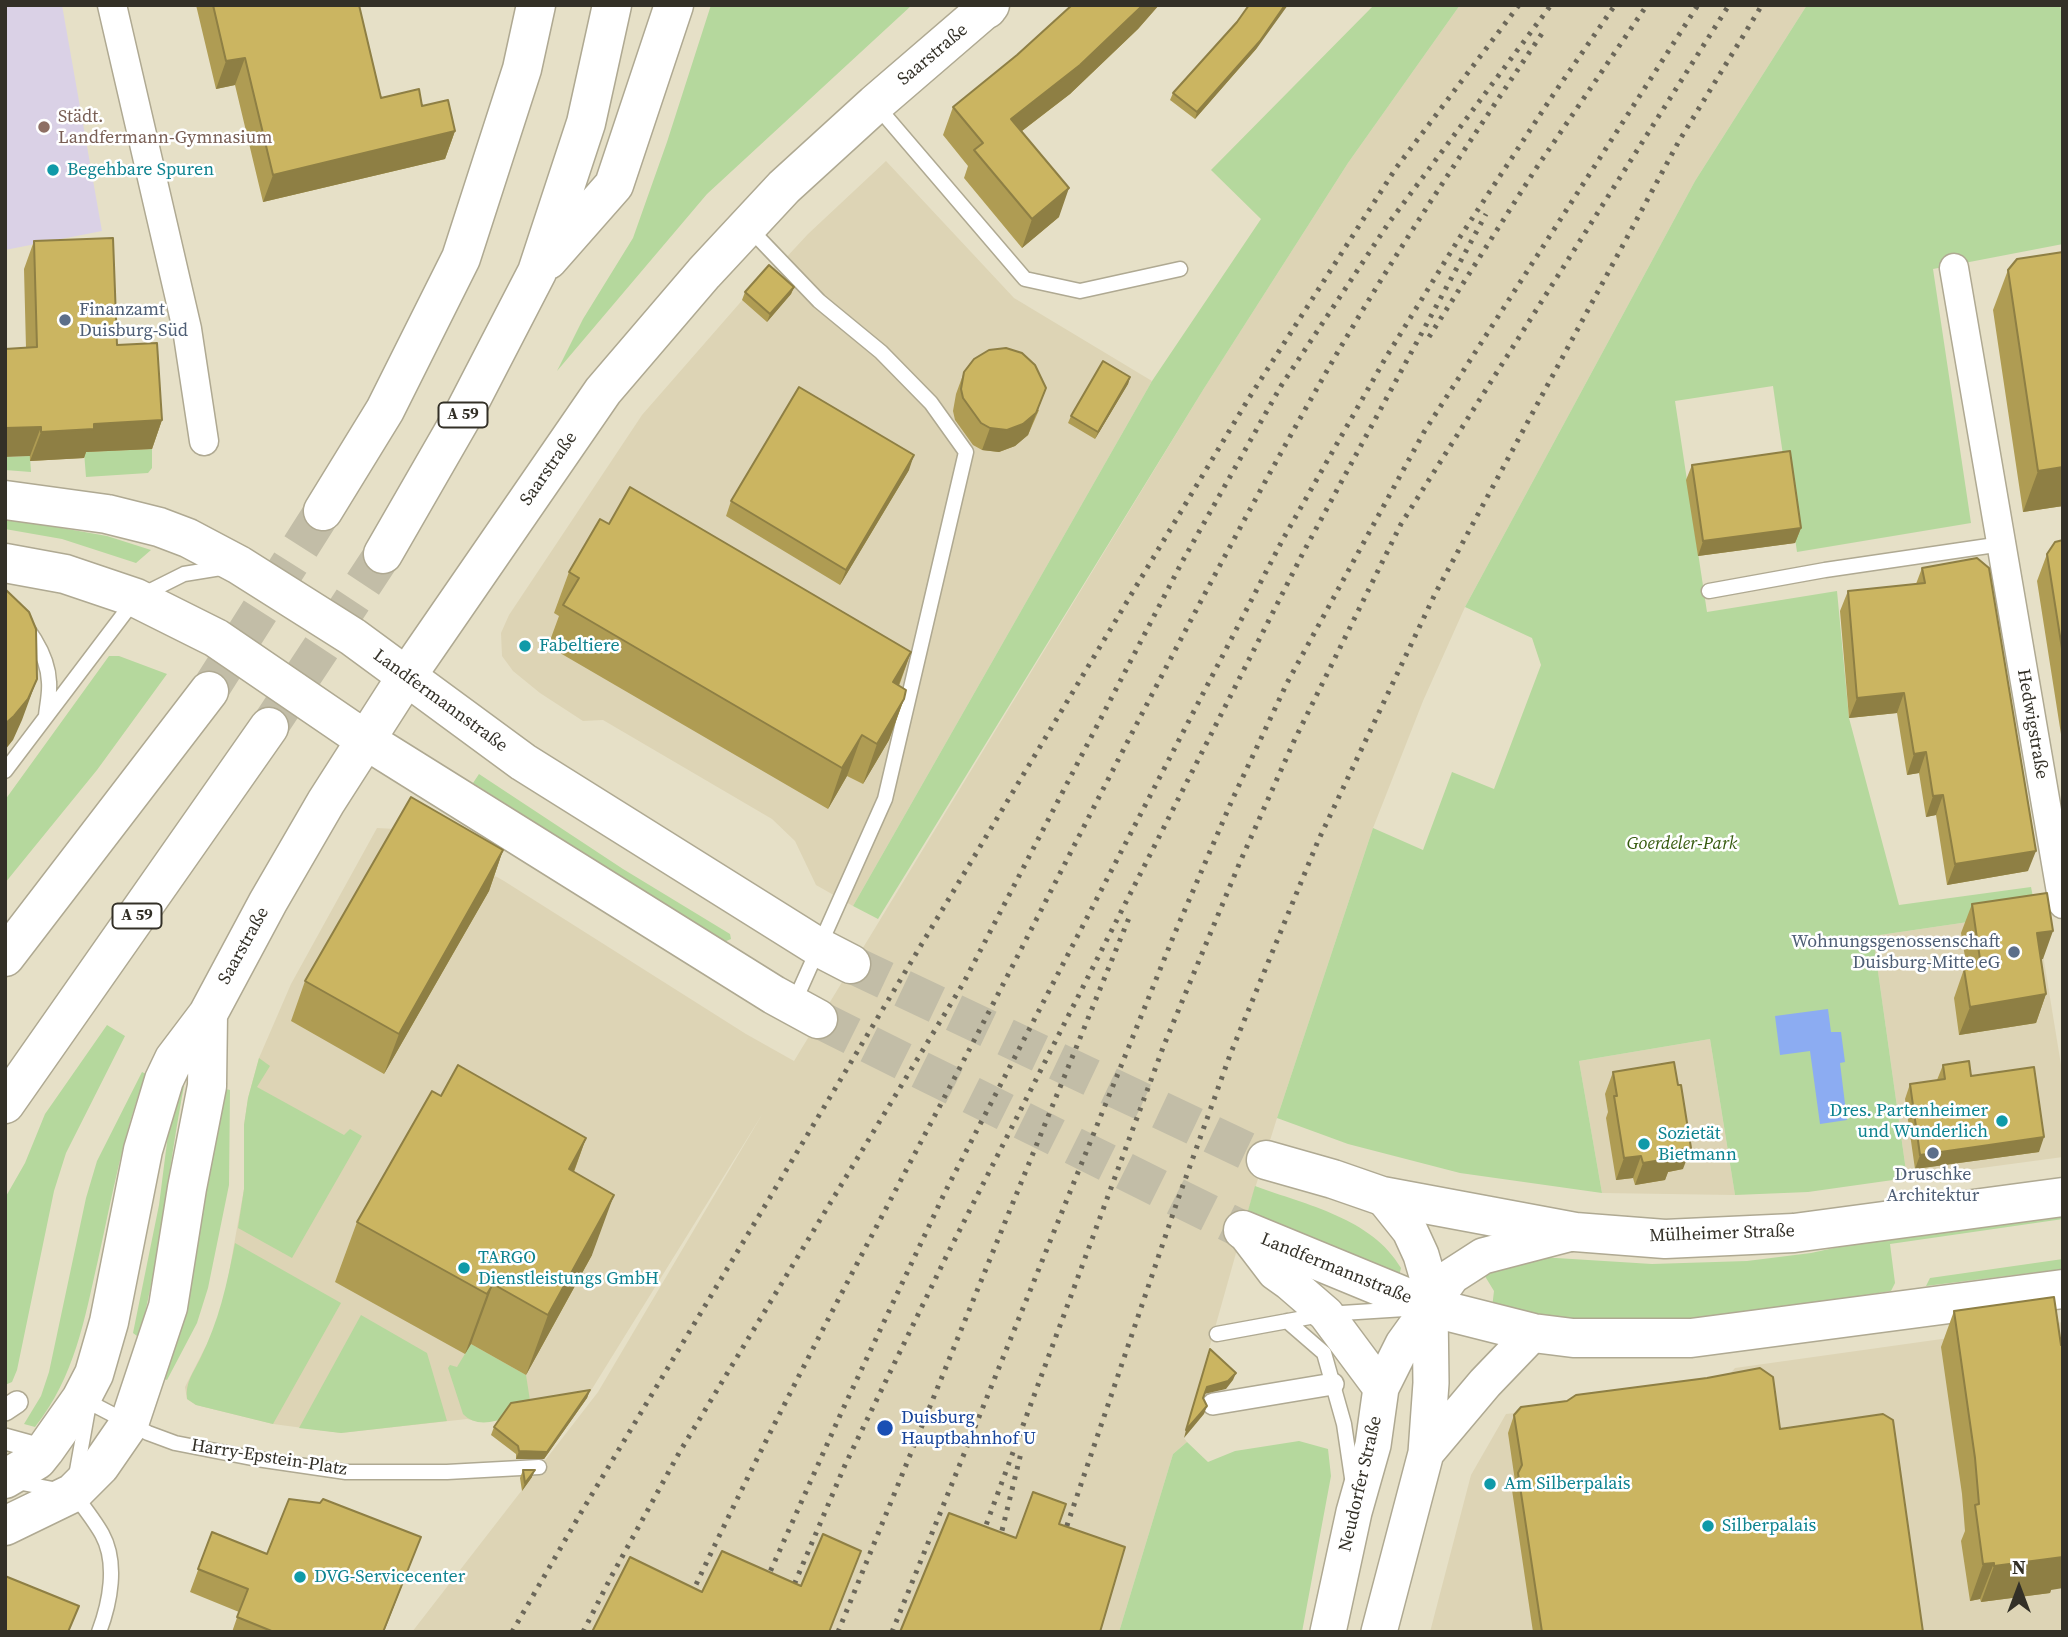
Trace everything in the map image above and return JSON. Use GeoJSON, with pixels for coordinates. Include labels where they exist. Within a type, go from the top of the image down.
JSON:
{"type":"FeatureCollection","features":[{"type":"Feature","properties":{"kind":"main road"},"geometry":{"type":"LineString","coordinates":[[323,511],[385,410],[461,258],[522,69],[537,5]]}},
{"type":"Feature","properties":{"kind":"main road","name":"A 59"},"geometry":{"type":"LineString","coordinates":[[383,554],[464,415],[537,272],[586,123],[612,5]]}},
{"type":"Feature","properties":{"kind":"main road"},"geometry":{"type":"LineString","coordinates":[[537,272],[614,185],[674,5]]}},
{"type":"Feature","properties":{"kind":"main road","name":"Saarstraße"},"geometry":{"type":"LineString","coordinates":[[88,1392],[109,1322],[143,1150],[164,1080],[174,1059],[208,1014],[268,902],[365,739],[603,391],[784,187],[989,6]]}},
{"type":"Feature","properties":{"kind":"main road","name":"Landfermannstraße"},"geometry":{"type":"LineString","coordinates":[[5,500],[107,514],[159,527],[188,538],[239,565],[353,637],[523,762],[836,956]]}},
{"type":"Feature","properties":{"kind":"main road"},"geometry":{"type":"LineString","coordinates":[[5,563],[65,574],[136,598],[216,638],[365,739],[805,1013]]}},
{"type":"Feature","properties":{"kind":"main road"},"geometry":{"type":"LineString","coordinates":[[5,957],[209,691]]}},
{"type":"Feature","properties":{"kind":"main road","name":"A 59"},"geometry":{"type":"LineString","coordinates":[[5,1104],[269,727]]}},
{"type":"Feature","properties":{"kind":"main road","name":"Saarstraße"},"geometry":{"type":"LineString","coordinates":[[130,1420],[168,1307],[206,1086],[208,1014]]}},
{"type":"Feature","properties":{"kind":"main road"},"geometry":{"type":"LineString","coordinates":[[1266,1160],[1382,1196]]}},
{"type":"Feature","properties":{"kind":"main road","name":"Mülheimer Straße"},"geometry":{"type":"LineString","coordinates":[[1382,1196],[1575,1232],[1665,1239],[1794,1233],[2063,1197]]}},
{"type":"Feature","properties":{"kind":"main road","name":"Landfermannstraße"},"geometry":{"type":"LineString","coordinates":[[1242,1230],[1430,1307]]}},
{"type":"Feature","properties":{"kind":"main road"},"geometry":{"type":"LineString","coordinates":[[1430,1307],[1533,1333],[1573,1338],[1691,1338],[2063,1289]]}},
{"type":"Feature","properties":{"kind":"main road"},"geometry":{"type":"LineString","coordinates":[[5,1479],[37,1460],[88,1392]]}},
{"type":"Feature","properties":{"kind":"main road"},"geometry":{"type":"LineString","coordinates":[[5,1526],[73,1493],[100,1466],[130,1420]]}},
{"type":"Feature","properties":{"kind":"street"},"geometry":{"type":"LineString","coordinates":[[112,5],[187,329],[204,441]]}},
{"type":"Feature","properties":{"kind":"street","name":"Hedwigstraße"},"geometry":{"type":"LineString","coordinates":[[1954,268],[2063,905]]}},
{"type":"Feature","properties":{"kind":"street","name":"Landfermannstraße"},"geometry":{"type":"LineString","coordinates":[[1382,1196],[1410,1231],[1428,1279],[1431,1383],[1426,1453]]}},
{"type":"Feature","properties":{"kind":"street"},"geometry":{"type":"LineString","coordinates":[[1242,1230],[1275,1272],[1326,1314],[1381,1388]]}},
{"type":"Feature","properties":{"kind":"street","name":"Neudorfer Straße"},"geometry":{"type":"LineString","coordinates":[[1328,1632],[1354,1512],[1373,1446],[1381,1388],[1403,1344],[1452,1276],[1483,1256],[1575,1232]]}},
{"type":"Feature","properties":{"kind":"street"},"geometry":{"type":"LineString","coordinates":[[1380,1632],[1426,1453],[1485,1383],[1533,1333]]}},
{"type":"Feature","properties":{"kind":"street"},"geometry":{"type":"LineString","coordinates":[[1213,1404],[1334,1384]]}},
{"type":"Feature","properties":{"kind":"street"},"geometry":{"type":"LineString","coordinates":[[5,1439],[45,1450]]}},
{"type":"Feature","properties":{"kind":"lane"},"geometry":{"type":"LineString","coordinates":[[875,104],[1025,279],[1080,290],[1180,269]]}},
{"type":"Feature","properties":{"kind":"lane"},"geometry":{"type":"LineString","coordinates":[[747,226],[819,301],[881,352],[931,403],[966,452],[885,799],[836,956],[805,1013]]}},
{"type":"Feature","properties":{"kind":"lane"},"geometry":{"type":"LineString","coordinates":[[1709,591],[1825,570],[2001,544]]}},
{"type":"Feature","properties":{"kind":"lane"},"geometry":{"type":"LineString","coordinates":[[5,771],[136,598],[184,574],[239,565]]}},
{"type":"Feature","properties":{"kind":"lane"},"geometry":{"type":"LineString","coordinates":[[5,605],[23,621],[37,645],[49,680],[46,716]]}},
{"type":"Feature","properties":{"kind":"lane"},"geometry":{"type":"LineString","coordinates":[[1217,1334],[1326,1314],[1430,1307]]}},
{"type":"Feature","properties":{"kind":"lane"},"geometry":{"type":"LineString","coordinates":[[1287,1321],[1324,1353],[1352,1462],[1354,1512]]}},
{"type":"Feature","properties":{"kind":"lane"},"geometry":{"type":"LineString","coordinates":[[88,1392],[73,1493],[102,1535],[107,1548],[111,1576],[107,1611],[99,1632]]}},
{"type":"Feature","properties":{"kind":"lane","name":"Harry-Epstein-Platz"},"geometry":{"type":"LineString","coordinates":[[88,1392],[130,1420],[174,1443],[257,1458],[346,1472],[447,1472],[539,1467]]}},
{"type":"Feature","properties":{"kind":"lane"},"geometry":{"type":"LineString","coordinates":[[5,1479],[73,1493]]}},
{"type":"Feature","properties":{"kind":"shaded area","name":"Städt. Landfermann-Gymnasium"},"geometry":{"type":"Polygon","coordinates":[[[5,5],[62,5],[102,231],[5,250],[5,5]]]}},
{"type":"Feature","properties":{"kind":"shaded area"},"geometry":{"type":"Polygon","coordinates":[[[1460,5],[1807,5],[1695,181],[1465,607],[1423,701],[1373,828],[1277,1118],[1184,1438],[1187,1442],[1173,1454],[1119,1632],[412,1632],[598,1392],[763,1113],[587,1397],[509,1411],[479,1422],[467,1419],[341,1433],[273,1424],[196,1405],[187,1399],[185,1387],[213,1332],[225,1295],[244,1189],[244,1125],[259,1058],[291,984],[377,828],[414,830],[504,881],[746,1034],[794,1061],[1203,390],[1348,163],[1460,5]]]}},
{"type":"Feature","properties":{"kind":"shaded area"},"geometry":{"type":"Polygon","coordinates":[[[886,161],[1014,298],[1152,381],[853,906],[816,885],[795,841],[772,819],[603,720],[583,721],[540,693],[513,671],[502,656],[501,633],[509,615],[642,415],[766,273],[782,262],[886,161]]]}},
{"type":"Feature","properties":{"kind":"shaded area"},"geometry":{"type":"Polygon","coordinates":[[[2036,912],[2063,1077],[2063,1157],[1907,1178],[1873,936],[2036,912]]]}},
{"type":"Feature","properties":{"kind":"shaded area"},"geometry":{"type":"Polygon","coordinates":[[[1710,1039],[1735,1195],[1602,1193],[1579,1061],[1710,1039]]]}},
{"type":"Feature","properties":{"kind":"shaded area"},"geometry":{"type":"Polygon","coordinates":[[[2063,1322],[2063,1632],[1430,1632],[1471,1475],[1506,1414],[1716,1390],[1735,1368],[2063,1322]]]}},
{"type":"Feature","properties":{"kind":"green space"},"geometry":{"type":"Polygon","coordinates":[[[711,5],[912,5],[707,194],[557,371],[583,319],[633,238],[711,5]]]}},
{"type":"Feature","properties":{"kind":"green space"},"geometry":{"type":"Polygon","coordinates":[[[1374,5],[1460,5],[1348,163],[1203,390],[878,919],[853,906],[1152,381],[1261,219],[1211,170],[1374,5]]]}},
{"type":"Feature","properties":{"kind":"green space","name":"Goerdeler-Park"},"geometry":{"type":"Polygon","coordinates":[[[1807,5],[2060,5],[2063,24],[2063,244],[1933,269],[1971,523],[1797,552],[1773,386],[1675,401],[1707,612],[1837,591],[1849,718],[1899,905],[2031,887],[2036,912],[1873,936],[1907,1178],[1808,1192],[1735,1195],[1710,1039],[1579,1061],[1602,1193],[1460,1173],[1348,1144],[1277,1118],[1373,828],[1423,850],[1452,772],[1494,789],[1541,665],[1532,638],[1465,607],[1695,181],[1807,5]]]}},
{"type":"Feature","properties":{"kind":"green space"},"geometry":{"type":"Polygon","coordinates":[[[152,449],[152,468],[148,473],[86,477],[84,452],[152,449]]]}},
{"type":"Feature","properties":{"kind":"green space"},"geometry":{"type":"Polygon","coordinates":[[[30,456],[31,472],[5,470],[5,457],[30,456]]]}},
{"type":"Feature","properties":{"kind":"green space"},"geometry":{"type":"Polygon","coordinates":[[[5,518],[107,536],[151,550],[136,563],[62,539],[5,529],[5,518]]]}},
{"type":"Feature","properties":{"kind":"green space"},"geometry":{"type":"Polygon","coordinates":[[[109,656],[119,656],[167,674],[97,770],[5,883],[5,800],[109,656]]]}},
{"type":"Feature","properties":{"kind":"green space"},"geometry":{"type":"Polygon","coordinates":[[[479,774],[623,869],[730,934],[731,939],[724,942],[473,783],[479,774]]]}},
{"type":"Feature","properties":{"kind":"green space"},"geometry":{"type":"Polygon","coordinates":[[[107,1025],[125,1036],[66,1153],[54,1191],[17,1370],[12,1382],[5,1385],[5,1198],[25,1163],[45,1114],[107,1025]]]}},
{"type":"Feature","properties":{"kind":"green space"},"geometry":{"type":"Polygon","coordinates":[[[259,1058],[270,1066],[257,1087],[344,1135],[350,1129],[362,1136],[292,1258],[238,1228],[244,1189],[244,1125],[259,1058]]]}},
{"type":"Feature","properties":{"kind":"green space"},"geometry":{"type":"Polygon","coordinates":[[[142,1072],[146,1074],[124,1143],[88,1305],[69,1368],[49,1408],[35,1427],[24,1424],[41,1396],[49,1372],[86,1198],[97,1161],[142,1072]]]}},
{"type":"Feature","properties":{"kind":"green space"},"geometry":{"type":"Polygon","coordinates":[[[178,1085],[184,1086],[159,1242],[140,1334],[137,1336],[133,1333],[159,1205],[171,1111],[178,1085]]]}},
{"type":"Feature","properties":{"kind":"green space"},"geometry":{"type":"Polygon","coordinates":[[[226,1089],[230,1090],[229,1185],[208,1288],[197,1323],[167,1380],[162,1378],[226,1089]]]}},
{"type":"Feature","properties":{"kind":"green space"},"geometry":{"type":"Polygon","coordinates":[[[1255,1186],[1316,1207],[1356,1225],[1388,1251],[1401,1268],[1399,1276],[1247,1214],[1255,1186]]]}},
{"type":"Feature","properties":{"kind":"green space"},"geometry":{"type":"Polygon","coordinates":[[[2063,1215],[2063,1219],[1890,1244],[1895,1283],[1891,1291],[1750,1313],[1670,1321],[1568,1318],[1492,1308],[1494,1291],[1483,1273],[1540,1257],[1652,1264],[1747,1261],[2063,1215]]]}},
{"type":"Feature","properties":{"kind":"green space"},"geometry":{"type":"Polygon","coordinates":[[[235,1243],[341,1303],[273,1424],[196,1405],[187,1399],[190,1378],[207,1345],[217,1316],[235,1243]]]}},
{"type":"Feature","properties":{"kind":"green space"},"geometry":{"type":"Polygon","coordinates":[[[2063,1259],[2063,1269],[1926,1286],[1930,1278],[2063,1259]]]}},
{"type":"Feature","properties":{"kind":"green space"},"geometry":{"type":"Polygon","coordinates":[[[361,1315],[427,1353],[447,1421],[341,1433],[299,1428],[361,1315]]]}},
{"type":"Feature","properties":{"kind":"green space"},"geometry":{"type":"Polygon","coordinates":[[[471,1344],[526,1375],[531,1407],[497,1421],[479,1422],[463,1414],[448,1368],[450,1365],[457,1367],[471,1344]]]}},
{"type":"Feature","properties":{"kind":"green space"},"geometry":{"type":"Polygon","coordinates":[[[1299,1441],[1328,1449],[1331,1476],[1302,1632],[1119,1632],[1173,1454],[1187,1442],[1208,1462],[1235,1451],[1299,1441]]]}},
{"type":"Feature","properties":{"kind":"water"},"geometry":{"type":"Polygon","coordinates":[[[1828,1009],[1831,1032],[1841,1032],[1845,1062],[1840,1063],[1847,1120],[1820,1124],[1810,1051],[1780,1055],[1775,1016],[1828,1009]]]}},
{"type":"Feature","properties":{"kind":"building"},"geometry":{"type":"Polygon","coordinates":[[[213,5],[359,5],[381,98],[419,89],[422,106],[448,100],[455,131],[273,175],[245,58],[226,61],[213,5]]]}},
{"type":"Feature","properties":{"kind":"building"},"geometry":{"type":"Polygon","coordinates":[[[1072,5],[1143,5],[1080,65],[1011,119],[1069,188],[1032,219],[974,150],[983,143],[953,107],[1017,55],[1072,5]]]}},
{"type":"Feature","properties":{"kind":"building"},"geometry":{"type":"Polygon","coordinates":[[[1249,5],[1285,5],[1260,41],[1197,112],[1173,93],[1249,5]]]}},
{"type":"Feature","properties":{"kind":"building","name":"Finanzamt Duisburg-Süd"},"geometry":{"type":"Polygon","coordinates":[[[113,238],[117,345],[157,343],[162,420],[94,424],[94,429],[41,432],[41,427],[5,428],[5,349],[37,347],[34,241],[113,238]]]}},
{"type":"Feature","properties":{"kind":"building"},"geometry":{"type":"Polygon","coordinates":[[[2063,252],[2063,467],[2038,471],[2008,270],[2017,259],[2063,252]]]}},
{"type":"Feature","properties":{"kind":"building"},"geometry":{"type":"Polygon","coordinates":[[[769,265],[794,287],[770,314],[745,292],[769,265]]]}},
{"type":"Feature","properties":{"kind":"building"},"geometry":{"type":"Polygon","coordinates":[[[1006,348],[1022,353],[1035,365],[1046,388],[1036,413],[1023,424],[1007,430],[990,428],[981,423],[963,398],[961,389],[964,372],[974,359],[989,350],[1006,348]]]}},
{"type":"Feature","properties":{"kind":"building"},"geometry":{"type":"Polygon","coordinates":[[[1103,361],[1130,377],[1098,432],[1071,416],[1103,361]]]}},
{"type":"Feature","properties":{"kind":"building"},"geometry":{"type":"Polygon","coordinates":[[[799,387],[914,455],[846,570],[731,501],[799,387]]]}},
{"type":"Feature","properties":{"kind":"building"},"geometry":{"type":"Polygon","coordinates":[[[1790,451],[1801,528],[1703,541],[1692,465],[1790,451]]]}},
{"type":"Feature","properties":{"kind":"building"},"geometry":{"type":"Polygon","coordinates":[[[630,487],[911,652],[893,682],[906,690],[904,699],[877,744],[862,735],[842,768],[563,605],[579,578],[569,572],[600,519],[609,524],[630,487]]]}},
{"type":"Feature","properties":{"kind":"building"},"geometry":{"type":"Polygon","coordinates":[[[2063,540],[2063,655],[2047,554],[2055,542],[2063,540]]]}},
{"type":"Feature","properties":{"kind":"building"},"geometry":{"type":"Polygon","coordinates":[[[1977,558],[1989,568],[2036,851],[1955,864],[1943,795],[1933,796],[1926,752],[1914,754],[1904,693],[1857,698],[1848,591],[1925,583],[1922,568],[1977,558]]]}},
{"type":"Feature","properties":{"kind":"building"},"geometry":{"type":"Polygon","coordinates":[[[5,589],[29,612],[36,629],[37,679],[28,699],[5,724],[5,589]]]}},
{"type":"Feature","properties":{"kind":"building"},"geometry":{"type":"Polygon","coordinates":[[[411,797],[503,850],[399,1034],[305,981],[411,797]]]}},
{"type":"Feature","properties":{"kind":"building"},"geometry":{"type":"Polygon","coordinates":[[[2047,893],[2053,931],[2037,933],[2046,994],[1970,1007],[1964,969],[1981,966],[1972,904],[2047,893]]]}},
{"type":"Feature","properties":{"kind":"building"},"geometry":{"type":"Polygon","coordinates":[[[1969,1061],[1971,1076],[2034,1067],[2044,1137],[1920,1155],[1910,1084],[1945,1079],[1943,1065],[1969,1061]]]}},
{"type":"Feature","properties":{"kind":"building","name":"Sozietät Bietmann"},"geometry":{"type":"Polygon","coordinates":[[[1674,1062],[1678,1085],[1681,1085],[1691,1148],[1672,1151],[1673,1158],[1643,1163],[1641,1156],[1624,1158],[1613,1072],[1674,1062]]]}},
{"type":"Feature","properties":{"kind":"building"},"geometry":{"type":"Polygon","coordinates":[[[458,1065],[586,1138],[569,1169],[614,1195],[548,1315],[493,1284],[487,1294],[357,1222],[432,1091],[441,1096],[458,1065]]]}},
{"type":"Feature","properties":{"kind":"building"},"geometry":{"type":"Polygon","coordinates":[[[2054,1297],[2063,1345],[2063,1557],[1994,1566],[1994,1563],[1983,1564],[1975,1505],[1979,1504],[1975,1458],[1954,1311],[2054,1297]]]}},
{"type":"Feature","properties":{"kind":"building"},"geometry":{"type":"Polygon","coordinates":[[[1210,1349],[1236,1373],[1228,1381],[1207,1387],[1203,1398],[1207,1406],[1186,1430],[1210,1349]]]}},
{"type":"Feature","properties":{"kind":"building","name":"Silberpalais"},"geometry":{"type":"Polygon","coordinates":[[[1760,1368],[1773,1377],[1780,1429],[1883,1414],[1893,1420],[1923,1632],[1542,1632],[1518,1473],[1522,1465],[1514,1415],[1521,1407],[1567,1401],[1576,1395],[1707,1378],[1760,1368]]]}},
{"type":"Feature","properties":{"kind":"building"},"geometry":{"type":"Polygon","coordinates":[[[590,1390],[547,1452],[519,1451],[518,1446],[494,1427],[511,1403],[590,1390]]]}},
{"type":"Feature","properties":{"kind":"building"},"geometry":{"type":"Polygon","coordinates":[[[523,1470],[535,1470],[525,1483],[523,1470]]]}},
{"type":"Feature","properties":{"kind":"building"},"geometry":{"type":"Polygon","coordinates":[[[1033,1492],[1066,1504],[1059,1524],[1125,1547],[1100,1632],[900,1632],[949,1513],[1016,1538],[1033,1492]]]}},
{"type":"Feature","properties":{"kind":"building","name":"DVG-Servicecenter"},"geometry":{"type":"Polygon","coordinates":[[[289,1499],[320,1503],[323,1499],[421,1537],[383,1632],[274,1632],[237,1617],[248,1589],[198,1569],[212,1532],[267,1554],[289,1499]]]}},
{"type":"Feature","properties":{"kind":"building"},"geometry":{"type":"Polygon","coordinates":[[[823,1534],[861,1551],[829,1632],[592,1632],[630,1557],[702,1592],[722,1551],[801,1586],[823,1534]]]}},
{"type":"Feature","properties":{"kind":"building"},"geometry":{"type":"Polygon","coordinates":[[[5,1576],[79,1606],[68,1632],[5,1632],[5,1576]]]}},
{"type":"Feature","properties":{"kind":"tunnel"},"geometry":{"type":"LineString","coordinates":[[209,691],[323,511]]}},
{"type":"Feature","properties":{"kind":"tunnel"},"geometry":{"type":"LineString","coordinates":[[269,727],[383,554]]}},
{"type":"Feature","properties":{"kind":"tunnel"},"geometry":{"type":"LineString","coordinates":[[851,964],[1266,1160]]}},
{"type":"Feature","properties":{"kind":"tunnel"},"geometry":{"type":"LineString","coordinates":[[818,1019],[1243,1230]]}},
{"type":"Feature","properties":{"kind":"railway"},"geometry":{"type":"LineString","coordinates":[[512,1632],[1249,398],[1396,168],[1519,5]]}},
{"type":"Feature","properties":{"kind":"railway"},"geometry":{"type":"LineString","coordinates":[[583,1632],[679,1453],[964,982],[1182,562],[1281,386],[1388,224],[1551,5]]}},
{"type":"Feature","properties":{"kind":"railway"},"geometry":{"type":"LineString","coordinates":[[762,1590],[945,1192],[1283,539],[1385,359],[1460,237],[1615,5]]}},
{"type":"Feature","properties":{"kind":"railway"},"geometry":{"type":"LineString","coordinates":[[1429,337],[1535,170],[1647,5]]}},
{"type":"Feature","properties":{"kind":"railway"},"geometry":{"type":"LineString","coordinates":[[892,1632],[1174,935],[1233,798],[1287,683],[1424,432],[1698,5]]}},
{"type":"Feature","properties":{"kind":"railway"},"geometry":{"type":"LineString","coordinates":[[979,1544],[1164,1045],[1294,741],[1401,524],[1729,5]]}},
{"type":"Feature","properties":{"kind":"railway"},"geometry":{"type":"LineString","coordinates":[[1060,1546],[1230,1055],[1318,841],[1435,594],[1679,141],[1762,5]]}},
{"type":"Feature","properties":{"kind":"railway"},"geometry":{"type":"LineString","coordinates":[[674,1632],[790,1394],[1241,525],[1380,282],[1545,29]]}},
{"type":"Feature","properties":{"kind":"railway"},"geometry":{"type":"LineString","coordinates":[[774,1632],[845,1465],[945,1259],[1304,551],[1486,214]]}},
{"type":"Feature","properties":{"kind":"railway"},"geometry":{"type":"LineString","coordinates":[[838,1632],[1131,913]]}},
{"type":"Feature","properties":{"kind":"railway"},"geometry":{"type":"LineString","coordinates":[[997,1551],[1021,1453]]}},
{"type":"Feature","properties":{"kind":"place","name":"Städt. Landfermann-Gymnasium"},"geometry":{"type":"Point","coordinates":[44,127]}},
{"type":"Feature","properties":{"kind":"place","name":"Begehbare Spuren"},"geometry":{"type":"Point","coordinates":[53,170]}},
{"type":"Feature","properties":{"kind":"place","name":"Finanzamt Duisburg-Süd"},"geometry":{"type":"Point","coordinates":[65,320]}},
{"type":"Feature","properties":{"kind":"place","name":"Fabeltiere"},"geometry":{"type":"Point","coordinates":[525,646]}},
{"type":"Feature","properties":{"kind":"place","name":"Wohnungsgenossenschaft Duisburg-Mitte eG"},"geometry":{"type":"Point","coordinates":[2014,952]}},
{"type":"Feature","properties":{"kind":"place","name":"Dres. Partenheimer und Wunderlich"},"geometry":{"type":"Point","coordinates":[2002,1121]}},
{"type":"Feature","properties":{"kind":"place","name":"Sozietät Bietmann"},"geometry":{"type":"Point","coordinates":[1644,1144]}},
{"type":"Feature","properties":{"kind":"place","name":"Druschke Architektur"},"geometry":{"type":"Point","coordinates":[1933,1153]}},
{"type":"Feature","properties":{"kind":"place","name":"TARGO Dienstleistungs GmbH"},"geometry":{"type":"Point","coordinates":[464,1268]}},
{"type":"Feature","properties":{"kind":"place","name":"Duisburg Hauptbahnhof U"},"geometry":{"type":"Point","coordinates":[885,1428]}},
{"type":"Feature","properties":{"kind":"place","name":"Am Silberpalais"},"geometry":{"type":"Point","coordinates":[1490,1484]}},
{"type":"Feature","properties":{"kind":"place","name":"Silberpalais"},"geometry":{"type":"Point","coordinates":[1708,1526]}},
{"type":"Feature","properties":{"kind":"place","name":"DVG-Servicecenter"},"geometry":{"type":"Point","coordinates":[300,1577]}}]}
